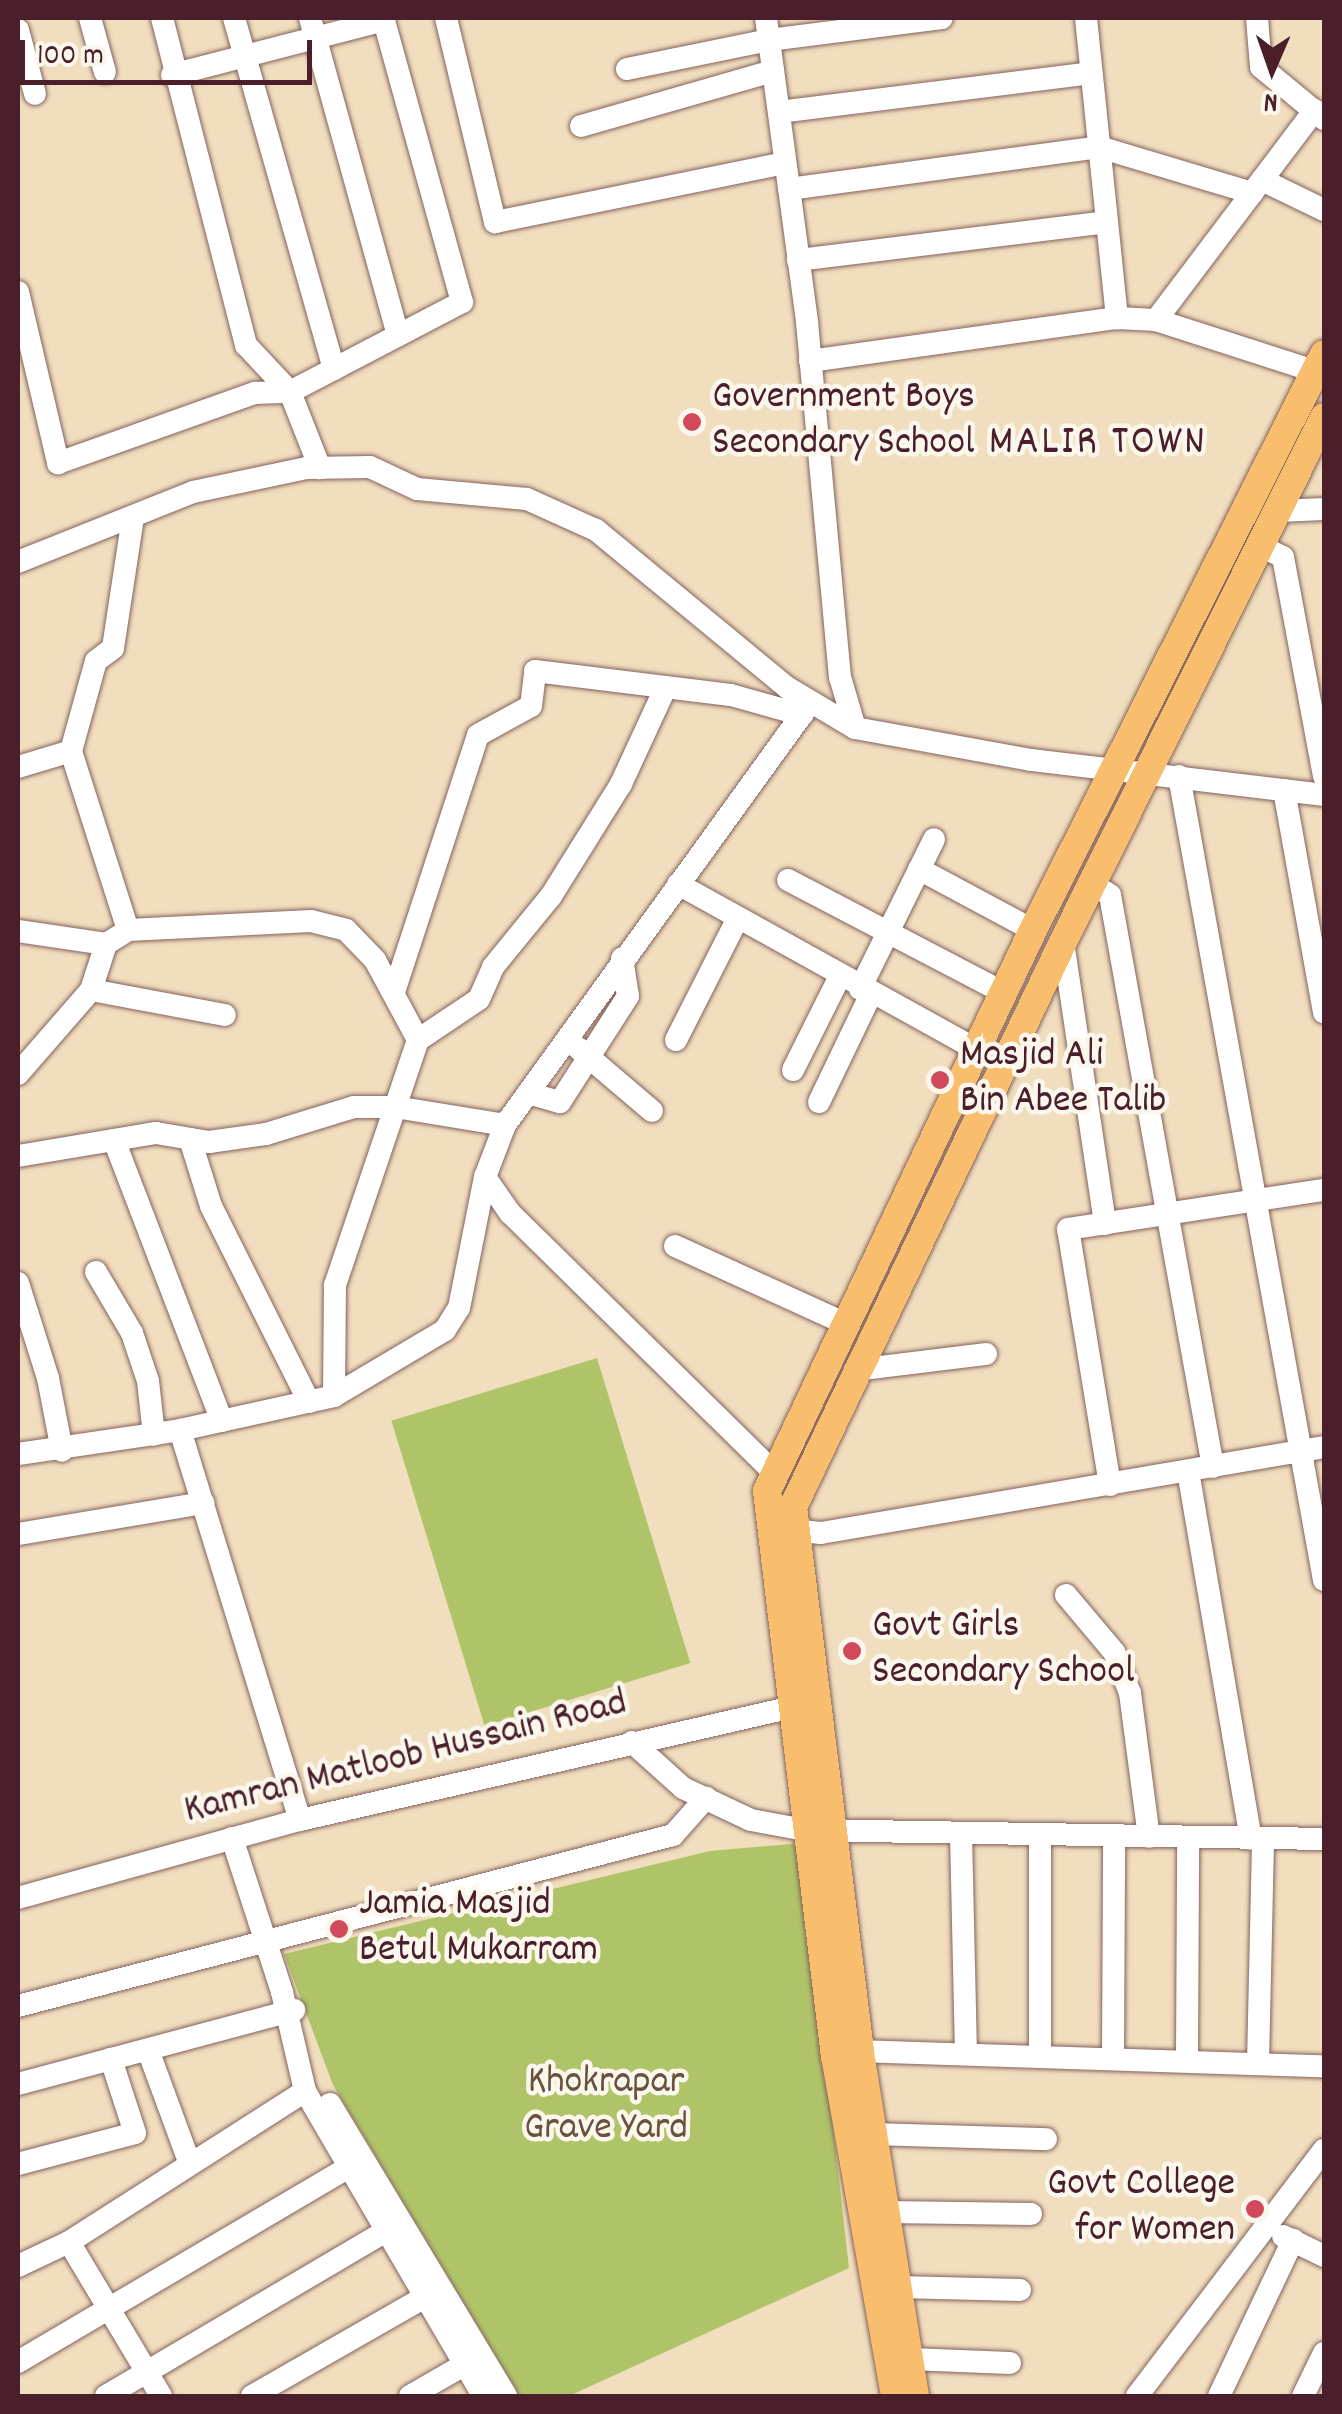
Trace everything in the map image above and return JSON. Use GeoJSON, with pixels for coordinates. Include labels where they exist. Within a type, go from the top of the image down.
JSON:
{"type":"FeatureCollection","features":[{"type":"Feature","properties":{"kind":"main road"},"geometry":{"type":"LineString","coordinates":[[915,2396],[875,2134],[765,1515],[774,1472],[976,1049],[1112,770],[1320,363]]}},
{"type":"Feature","properties":{"kind":"main road"},"geometry":{"type":"LineString","coordinates":[[801,1705],[792,1530],[797,1492],[1062,942],[1263,547],[1324,417]]}},
{"type":"Feature","properties":{"kind":"main road"},"geometry":{"type":"LineString","coordinates":[[818,1830],[835,2057],[895,2396]]}},
{"type":"Feature","properties":{"kind":"street"},"geometry":{"type":"LineString","coordinates":[[90,18],[105,72]]}},
{"type":"Feature","properties":{"kind":"street"},"geometry":{"type":"LineString","coordinates":[[162,18],[172,75],[246,345],[290,392],[320,468]]}},
{"type":"Feature","properties":{"kind":"street"},"geometry":{"type":"LineString","coordinates":[[234,18],[334,368]]}},
{"type":"Feature","properties":{"kind":"street"},"geometry":{"type":"LineString","coordinates":[[446,18],[495,222],[785,163]]}},
{"type":"Feature","properties":{"kind":"street"},"geometry":{"type":"LineString","coordinates":[[627,69],[767,28],[942,18]]}},
{"type":"Feature","properties":{"kind":"street"},"geometry":{"type":"LineString","coordinates":[[1086,18],[1117,318]]}},
{"type":"Feature","properties":{"kind":"street"},"geometry":{"type":"LineString","coordinates":[[1156,320],[1257,186],[1320,115],[1261,67],[1257,18]]}},
{"type":"Feature","properties":{"kind":"street"},"geometry":{"type":"LineString","coordinates":[[18,292],[58,462],[255,393],[290,392],[462,302],[383,19],[313,29],[244,56],[172,75]]}},
{"type":"Feature","properties":{"kind":"street"},"geometry":{"type":"LineString","coordinates":[[767,28],[810,360],[840,677],[855,728]]}},
{"type":"Feature","properties":{"kind":"street"},"geometry":{"type":"LineString","coordinates":[[313,29],[398,336]]}},
{"type":"Feature","properties":{"kind":"street"},"geometry":{"type":"LineString","coordinates":[[18,30],[35,94]]}},
{"type":"Feature","properties":{"kind":"street"},"geometry":{"type":"LineString","coordinates":[[581,126],[773,71]]}},
{"type":"Feature","properties":{"kind":"street"},"geometry":{"type":"LineString","coordinates":[[778,112],[1092,73]]}},
{"type":"Feature","properties":{"kind":"street"},"geometry":{"type":"LineString","coordinates":[[789,189],[1099,147],[1257,186],[1324,210]]}},
{"type":"Feature","properties":{"kind":"street"},"geometry":{"type":"LineString","coordinates":[[798,260],[1107,222]]}},
{"type":"Feature","properties":{"kind":"street"},"geometry":{"type":"LineString","coordinates":[[810,360],[1117,318],[1156,320],[1320,363]]}},
{"type":"Feature","properties":{"kind":"street"},"geometry":{"type":"LineString","coordinates":[[18,562],[193,492],[320,468],[370,467],[417,489],[527,499],[596,530],[807,709]]}},
{"type":"Feature","properties":{"kind":"street"},"geometry":{"type":"LineString","coordinates":[[1278,511],[1324,509]]}},
{"type":"Feature","properties":{"kind":"street"},"geometry":{"type":"LineString","coordinates":[[128,930],[72,751],[96,661],[113,648],[133,517]]}},
{"type":"Feature","properties":{"kind":"street"},"geometry":{"type":"LineString","coordinates":[[1263,547],[1283,557],[1324,776]]}},
{"type":"Feature","properties":{"kind":"street"},"geometry":{"type":"LineString","coordinates":[[394,992],[478,734],[531,706],[535,671],[664,691],[731,695],[807,709],[855,728],[1112,770],[1324,795]]}},
{"type":"Feature","properties":{"kind":"street"},"geometry":{"type":"LineString","coordinates":[[334,1396],[336,1284],[418,1040],[479,998],[494,967],[552,896],[621,784],[664,691]]}},
{"type":"Feature","properties":{"kind":"street"},"geometry":{"type":"LineString","coordinates":[[18,1454],[62,1451],[154,1435],[334,1396],[454,1318],[485,1177],[505,1125],[622,958],[807,709]]}},
{"type":"Feature","properties":{"kind":"street"},"geometry":{"type":"LineString","coordinates":[[19,759],[72,751]]}},
{"type":"Feature","properties":{"kind":"street"},"geometry":{"type":"LineString","coordinates":[[1180,776],[1324,1580]]}},
{"type":"Feature","properties":{"kind":"street"},"geometry":{"type":"LineString","coordinates":[[1284,790],[1324,1012]]}},
{"type":"Feature","properties":{"kind":"street"},"geometry":{"type":"LineString","coordinates":[[793,1070],[857,987],[934,838]]}},
{"type":"Feature","properties":{"kind":"street"},"geometry":{"type":"LineString","coordinates":[[919,870],[1034,930]]}},
{"type":"Feature","properties":{"kind":"street"},"geometry":{"type":"LineString","coordinates":[[788,880],[1004,993]]}},
{"type":"Feature","properties":{"kind":"street"},"geometry":{"type":"LineString","coordinates":[[678,884],[857,987],[976,1049]]}},
{"type":"Feature","properties":{"kind":"street"},"geometry":{"type":"LineString","coordinates":[[1093,884],[1110,895],[1213,1467]]}},
{"type":"Feature","properties":{"kind":"street"},"geometry":{"type":"LineString","coordinates":[[676,1040],[737,920]]}},
{"type":"Feature","properties":{"kind":"street"},"geometry":{"type":"LineString","coordinates":[[18,1074],[91,990],[106,944],[128,930],[311,921],[346,930],[394,992],[418,1040]]}},
{"type":"Feature","properties":{"kind":"street"},"geometry":{"type":"LineString","coordinates":[[18,931],[106,944]]}},
{"type":"Feature","properties":{"kind":"street"},"geometry":{"type":"LineString","coordinates":[[1062,942],[1105,1224]]}},
{"type":"Feature","properties":{"kind":"street"},"geometry":{"type":"LineString","coordinates":[[528,1093],[560,1102],[628,996],[622,958]]}},
{"type":"Feature","properties":{"kind":"street"},"geometry":{"type":"LineString","coordinates":[[820,1102],[857,987]]}},
{"type":"Feature","properties":{"kind":"street"},"geometry":{"type":"LineString","coordinates":[[91,990],[225,1015]]}},
{"type":"Feature","properties":{"kind":"street"},"geometry":{"type":"LineString","coordinates":[[567,1039],[652,1110]]}},
{"type":"Feature","properties":{"kind":"street"},"geometry":{"type":"LineString","coordinates":[[18,1156],[156,1132],[190,1138],[266,1134],[354,1107],[396,1107],[505,1125]]}},
{"type":"Feature","properties":{"kind":"street"},"geometry":{"type":"LineString","coordinates":[[190,1138],[211,1206],[308,1402]]}},
{"type":"Feature","properties":{"kind":"street"},"geometry":{"type":"LineString","coordinates":[[114,1140],[222,1421]]}},
{"type":"Feature","properties":{"kind":"street"},"geometry":{"type":"LineString","coordinates":[[485,1177],[510,1212],[774,1472]]}},
{"type":"Feature","properties":{"kind":"street"},"geometry":{"type":"LineString","coordinates":[[1110,1485],[1068,1230],[1324,1190]]}},
{"type":"Feature","properties":{"kind":"street"},"geometry":{"type":"LineString","coordinates":[[675,1246],[848,1324]]}},
{"type":"Feature","properties":{"kind":"street"},"geometry":{"type":"LineString","coordinates":[[881,1253],[908,1264]]}},
{"type":"Feature","properties":{"kind":"street"},"geometry":{"type":"LineString","coordinates":[[96,1272],[132,1333],[148,1381],[154,1435]]}},
{"type":"Feature","properties":{"kind":"street"},"geometry":{"type":"LineString","coordinates":[[18,1283],[48,1378],[62,1451]]}},
{"type":"Feature","properties":{"kind":"street"},"geometry":{"type":"LineString","coordinates":[[855,1370],[986,1354]]}},
{"type":"Feature","properties":{"kind":"street"},"geometry":{"type":"LineString","coordinates":[[180,1430],[300,1820]]}},
{"type":"Feature","properties":{"kind":"street"},"geometry":{"type":"LineString","coordinates":[[792,1530],[820,1532],[1324,1447]]}},
{"type":"Feature","properties":{"kind":"street"},"geometry":{"type":"LineString","coordinates":[[1188,1471],[1257,1839],[1258,2063]]}},
{"type":"Feature","properties":{"kind":"street"},"geometry":{"type":"LineString","coordinates":[[18,1534],[203,1503]]}},
{"type":"Feature","properties":{"kind":"street"},"geometry":{"type":"LineString","coordinates":[[1066,1594],[1114,1652],[1130,1693],[1149,1837]]}},
{"type":"Feature","properties":{"kind":"street","name":"Kamran Matloob Hussain Road"},"geometry":{"type":"LineString","coordinates":[[18,1898],[300,1820],[801,1705]]}},
{"type":"Feature","properties":{"kind":"street"},"geometry":{"type":"LineString","coordinates":[[632,1742],[684,1788],[751,1820],[818,1830],[1324,1840]]}},
{"type":"Feature","properties":{"kind":"street"},"geometry":{"type":"LineString","coordinates":[[18,2006],[265,1938],[673,1835],[706,1798]]}},
{"type":"Feature","properties":{"kind":"street"},"geometry":{"type":"LineString","coordinates":[[962,1834],[966,2054]]}},
{"type":"Feature","properties":{"kind":"street"},"geometry":{"type":"LineString","coordinates":[[1040,1836],[1040,2054]]}},
{"type":"Feature","properties":{"kind":"street"},"geometry":{"type":"LineString","coordinates":[[1112,2056],[1114,1837]]}},
{"type":"Feature","properties":{"kind":"street"},"geometry":{"type":"LineString","coordinates":[[232,1838],[287,2005],[323,2093],[506,2396]]}},
{"type":"Feature","properties":{"kind":"street"},"geometry":{"type":"LineString","coordinates":[[1187,2060],[1188,1838]]}},
{"type":"Feature","properties":{"kind":"street"},"geometry":{"type":"LineString","coordinates":[[18,2084],[148,2050],[287,2005]]}},
{"type":"Feature","properties":{"kind":"street"},"geometry":{"type":"LineString","coordinates":[[287,2005],[305,2091],[483,2396]]}},
{"type":"Feature","properties":{"kind":"street"},"geometry":{"type":"LineString","coordinates":[[148,2050],[190,2164]]}},
{"type":"Feature","properties":{"kind":"street"},"geometry":{"type":"LineString","coordinates":[[860,2052],[1112,2056],[1324,2066]]}},
{"type":"Feature","properties":{"kind":"street"},"geometry":{"type":"LineString","coordinates":[[18,2164],[135,2133],[111,2059]]}},
{"type":"Feature","properties":{"kind":"street"},"geometry":{"type":"LineString","coordinates":[[18,2266],[69,2242],[305,2091]]}},
{"type":"Feature","properties":{"kind":"street"},"geometry":{"type":"LineString","coordinates":[[875,2134],[1046,2139]]}},
{"type":"Feature","properties":{"kind":"street"},"geometry":{"type":"LineString","coordinates":[[1136,2396],[1262,2226],[1324,2150]]}},
{"type":"Feature","properties":{"kind":"street"},"geometry":{"type":"LineString","coordinates":[[18,2362],[349,2167]]}},
{"type":"Feature","properties":{"kind":"street"},"geometry":{"type":"LineString","coordinates":[[888,2212],[1032,2214]]}},
{"type":"Feature","properties":{"kind":"street"},"geometry":{"type":"LineString","coordinates":[[1262,2226],[1324,2256]]}},
{"type":"Feature","properties":{"kind":"street"},"geometry":{"type":"LineString","coordinates":[[106,2396],[386,2231]]}},
{"type":"Feature","properties":{"kind":"street"},"geometry":{"type":"LineString","coordinates":[[1219,2396],[1293,2240]]}},
{"type":"Feature","properties":{"kind":"street"},"geometry":{"type":"LineString","coordinates":[[69,2242],[161,2396]]}},
{"type":"Feature","properties":{"kind":"street"},"geometry":{"type":"LineString","coordinates":[[898,2287],[1020,2290]]}},
{"type":"Feature","properties":{"kind":"street"},"geometry":{"type":"LineString","coordinates":[[252,2396],[425,2297]]}},
{"type":"Feature","properties":{"kind":"street"},"geometry":{"type":"LineString","coordinates":[[1303,2396],[1324,2353]]}},
{"type":"Feature","properties":{"kind":"street"},"geometry":{"type":"LineString","coordinates":[[910,2359],[1010,2364]]}},
{"type":"Feature","properties":{"kind":"street"},"geometry":{"type":"LineString","coordinates":[[410,2396],[464,2365]]}},
{"type":"Feature","properties":{"kind":"green space"},"geometry":{"type":"Polygon","coordinates":[[[597,1358],[690,1663],[485,1726],[391,1421],[597,1358]]]}},
{"type":"Feature","properties":{"kind":"green space","name":"Khokrapar Grave Yard"},"geometry":{"type":"Polygon","coordinates":[[[801,1843],[849,2268],[569,2396],[520,2396],[333,2085],[284,1954],[710,1851],[801,1843]]]}},
{"type":"Feature","properties":{"kind":"place","name":"Government Boys Secondary School"},"geometry":{"type":"Point","coordinates":[692,422]}},
{"type":"Feature","properties":{"kind":"place","name":"Masjid Ali Bin Abee Talib"},"geometry":{"type":"Point","coordinates":[940,1080]}},
{"type":"Feature","properties":{"kind":"place","name":"Govt Girls Secondary School"},"geometry":{"type":"Point","coordinates":[852,1651]}},
{"type":"Feature","properties":{"kind":"place","name":"Jamia Masjid Betul Mukarram"},"geometry":{"type":"Point","coordinates":[339,1929]}},
{"type":"Feature","properties":{"kind":"place","name":"Govt College for Women"},"geometry":{"type":"Point","coordinates":[1255,2209]}},
{"type":"Feature","properties":{"kind":"district","name":"MALIR TOWN"},"geometry":{"type":"Point","coordinates":[1098,444]}}]}
